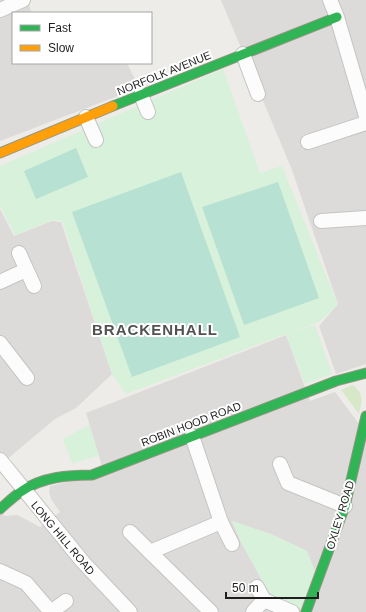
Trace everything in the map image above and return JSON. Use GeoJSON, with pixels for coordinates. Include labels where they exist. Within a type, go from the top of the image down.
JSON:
{"type":"FeatureCollection","features":[{"type":"Feature","properties":{"kind":"street"},"geometry":{"type":"LineString","coordinates":[[0,10],[23,0]]}},
{"type":"Feature","properties":{"kind":"street"},"geometry":{"type":"LineString","coordinates":[[330,0],[337,17],[366,116]]}},
{"type":"Feature","properties":{"kind":"street","name":"NORFOLK AVENUE"},"geometry":{"type":"LineString","coordinates":[[0,153],[337,17]]}},
{"type":"Feature","properties":{"kind":"street"},"geometry":{"type":"LineString","coordinates":[[243,54],[247,82],[258,94]]}},
{"type":"Feature","properties":{"kind":"street"},"geometry":{"type":"LineString","coordinates":[[141,95],[148,112]]}},
{"type":"Feature","properties":{"kind":"street"},"geometry":{"type":"LineString","coordinates":[[86,117],[96,140]]}},
{"type":"Feature","properties":{"kind":"street"},"geometry":{"type":"LineString","coordinates":[[308,142],[366,123]]}},
{"type":"Feature","properties":{"kind":"street"},"geometry":{"type":"LineString","coordinates":[[321,221],[366,218]]}},
{"type":"Feature","properties":{"kind":"street"},"geometry":{"type":"LineString","coordinates":[[19,253],[34,286]]}},
{"type":"Feature","properties":{"kind":"street"},"geometry":{"type":"LineString","coordinates":[[0,282],[26,270]]}},
{"type":"Feature","properties":{"kind":"street"},"geometry":{"type":"LineString","coordinates":[[0,343],[27,378]]}},
{"type":"Feature","properties":{"kind":"street","name":"ROBIN HOOD ROAD"},"geometry":{"type":"LineString","coordinates":[[0,509],[24,490],[47,479],[69,475],[92,475],[336,381],[366,373]]}},
{"type":"Feature","properties":{"kind":"street","name":"OXLEY ROAD"},"geometry":{"type":"LineString","coordinates":[[306,612],[345,506],[366,416]]}},
{"type":"Feature","properties":{"kind":"street"},"geometry":{"type":"LineString","coordinates":[[192,436],[221,522],[232,544]]}},
{"type":"Feature","properties":{"kind":"street","name":"LONG HILL ROAD"},"geometry":{"type":"LineString","coordinates":[[0,460],[82,562],[130,612]]}},
{"type":"Feature","properties":{"kind":"street"},"geometry":{"type":"LineString","coordinates":[[280,464],[288,483],[345,506]]}},
{"type":"Feature","properties":{"kind":"street"},"geometry":{"type":"LineString","coordinates":[[150,552],[221,522]]}},
{"type":"Feature","properties":{"kind":"street"},"geometry":{"type":"LineString","coordinates":[[130,532],[211,612]]}},
{"type":"Feature","properties":{"kind":"street"},"geometry":{"type":"LineString","coordinates":[[0,571],[26,583],[51,612],[66,601]]}},
{"type":"Feature","properties":{"kind":"street"},"geometry":{"type":"LineString","coordinates":[[257,587],[264,600],[292,612]]}},
{"type":"Feature","properties":{"kind":"street"},"geometry":{"type":"LineString","coordinates":[[253,612],[264,600]]}},
{"type":"Feature","properties":{"kind":"shaded area"},"geometry":{"type":"Polygon","coordinates":[[[0,0],[27,0],[32,12],[12,12],[12,64],[127,64],[139,88],[0,141],[0,0]]]}},
{"type":"Feature","properties":{"kind":"shaded area"},"geometry":{"type":"Polygon","coordinates":[[[221,0],[366,0],[366,364],[336,374],[319,326],[338,304],[292,170],[221,0]]]}},
{"type":"Feature","properties":{"kind":"shaded area"},"geometry":{"type":"Polygon","coordinates":[[[0,209],[14,236],[52,221],[61,222],[112,374],[76,408],[55,419],[0,465],[0,209]]]}},
{"type":"Feature","properties":{"kind":"shaded area"},"geometry":{"type":"Polygon","coordinates":[[[286,335],[310,401],[335,392],[366,433],[366,612],[0,612],[0,506],[4,516],[17,515],[40,527],[60,512],[51,499],[49,492],[50,486],[104,473],[86,413],[286,335]],[[232,521],[241,542],[269,593],[307,551],[273,535],[232,521]]]}},
{"type":"Feature","properties":{"kind":"green space"},"geometry":{"type":"Polygon","coordinates":[[[223,69],[260,173],[282,166],[338,305],[319,322],[289,333],[315,325],[332,374],[305,384],[286,334],[126,394],[112,374],[62,221],[53,220],[15,235],[0,206],[0,166],[223,69]]]}},
{"type":"Feature","properties":{"kind":"green space"},"geometry":{"type":"Polygon","coordinates":[[[76,148],[88,177],[36,199],[24,171],[76,148]]]}},
{"type":"Feature","properties":{"kind":"green space"},"geometry":{"type":"Polygon","coordinates":[[[181,172],[240,337],[132,377],[72,212],[181,172]]]}},
{"type":"Feature","properties":{"kind":"green space"},"geometry":{"type":"Polygon","coordinates":[[[278,182],[319,298],[244,325],[202,207],[278,182]]]}},
{"type":"Feature","properties":{"kind":"green space"},"geometry":{"type":"Polygon","coordinates":[[[353,385],[362,398],[359,414],[341,390],[353,385]]]}},
{"type":"Feature","properties":{"kind":"green space"},"geometry":{"type":"Polygon","coordinates":[[[89,425],[99,456],[72,463],[63,439],[89,425]]]}},
{"type":"Feature","properties":{"kind":"green space"},"geometry":{"type":"Polygon","coordinates":[[[232,521],[273,535],[307,551],[315,571],[301,609],[269,593],[241,542],[232,521]]]}},
{"type":"Feature","properties":{"kind":"traffic: fast"},"geometry":{"type":"LineString","coordinates":[[113,106],[337,17]]}},
{"type":"Feature","properties":{"kind":"traffic: fast"},"geometry":{"type":"LineString","coordinates":[[0,509],[13,497],[30,486],[38,483],[65,476],[92,475],[336,381],[366,373]]}},
{"type":"Feature","properties":{"kind":"traffic: fast"},"geometry":{"type":"LineString","coordinates":[[306,612],[345,506],[366,416]]}},
{"type":"Feature","properties":{"kind":"traffic: slow"},"geometry":{"type":"LineString","coordinates":[[0,153],[113,106]]}},
{"type":"Feature","properties":{"kind":"district","name":"BRACKENHALL"},"geometry":{"type":"Point","coordinates":[155,330]}}]}
